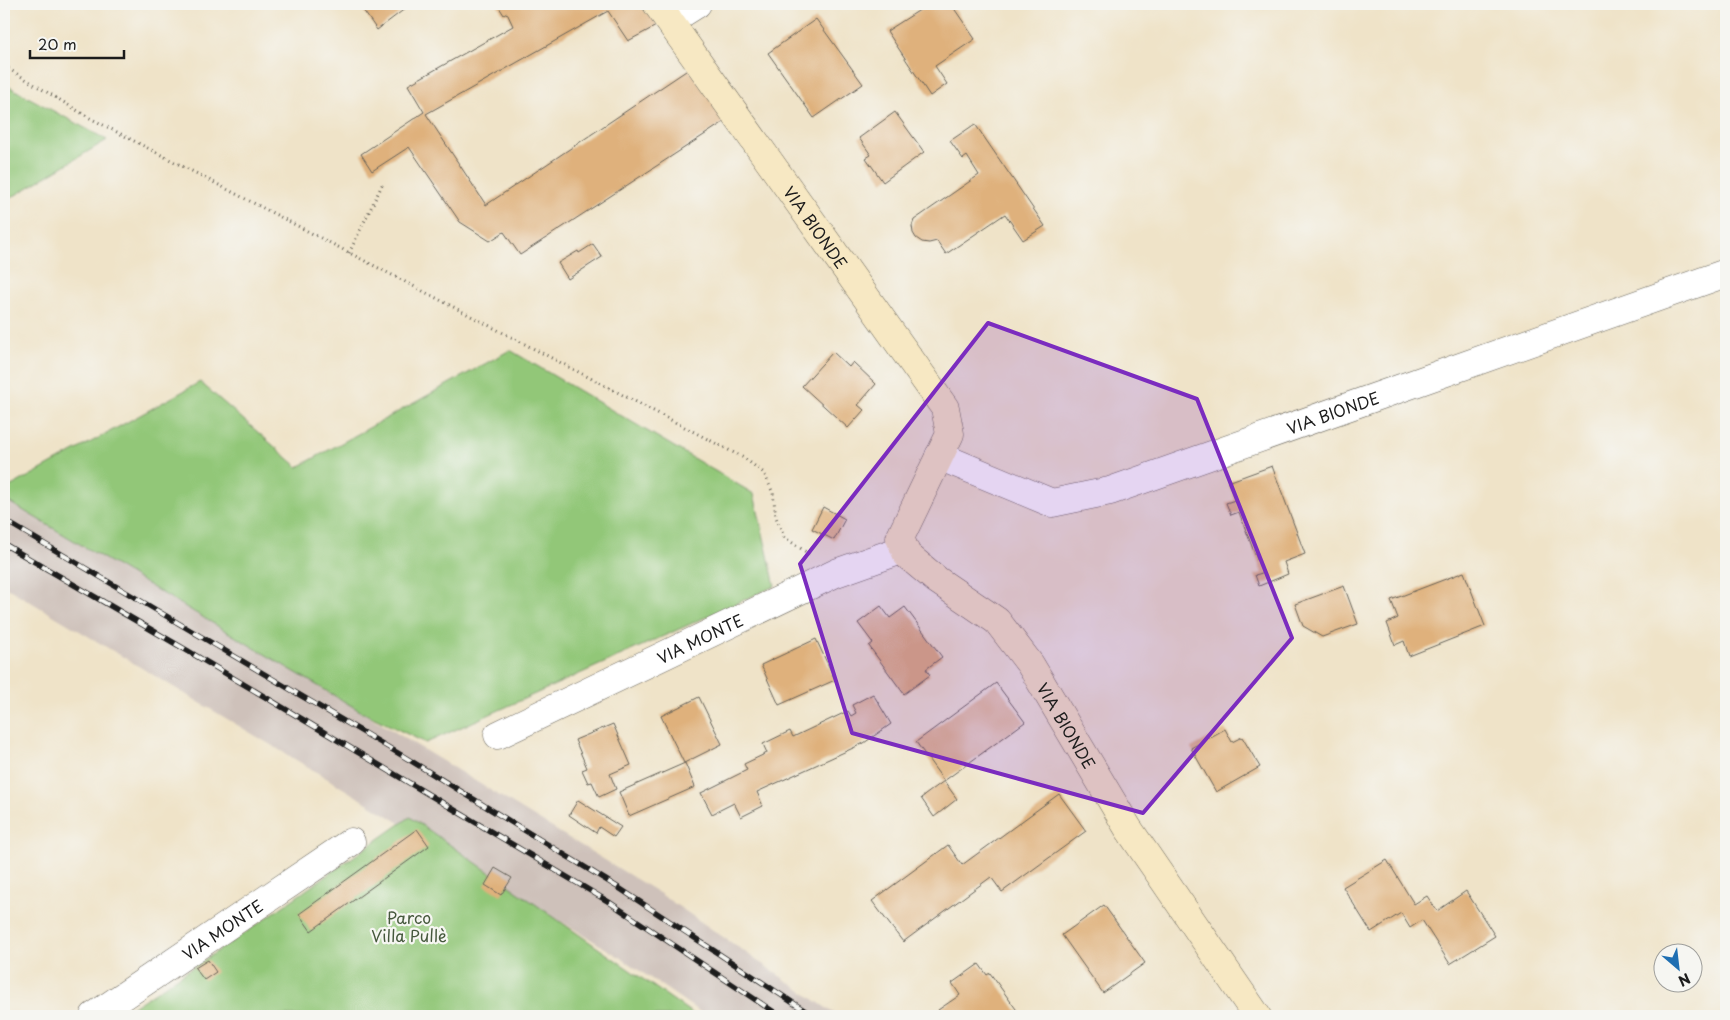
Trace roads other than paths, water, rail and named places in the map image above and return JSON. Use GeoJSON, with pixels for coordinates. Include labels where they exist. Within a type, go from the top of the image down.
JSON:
{"type":"FeatureCollection","features":[{"type":"Feature","properties":{"kind":"street"},"geometry":{"type":"LineString","coordinates":[[663,12],[697,4]]}},
{"type":"Feature","properties":{"kind":"street","name":"VIA BIONDE"},"geometry":{"type":"LineString","coordinates":[[663,12],[945,408],[950,434],[902,544],[907,555],[937,580],[997,621],[1030,664],[1128,828],[1257,1016]]}},
{"type":"Feature","properties":{"kind":"street","name":"VIA BIONDE"},"geometry":{"type":"LineString","coordinates":[[940,456],[1052,503],[1110,491],[1726,273]]}},
{"type":"Feature","properties":{"kind":"street","name":"VIA MONTE"},"geometry":{"type":"LineString","coordinates":[[498,735],[836,573],[902,544]]}},
{"type":"Feature","properties":{"kind":"street","name":"VIA MONTE"},"geometry":{"type":"LineString","coordinates":[[94,1016],[351,842]]}},
{"type":"Feature","properties":{"kind":"railway"},"geometry":{"type":"LineString","coordinates":[[4,520],[403,756],[619,888],[813,1016]]}},
{"type":"Feature","properties":{"kind":"railway"},"geometry":{"type":"LineString","coordinates":[[4,544],[188,651],[609,902],[780,1016]]}},
{"type":"Feature","properties":{"kind":"park label","name":"Parco Villa Pullè"},"geometry":{"type":"Point","coordinates":[409,926]}}]}
